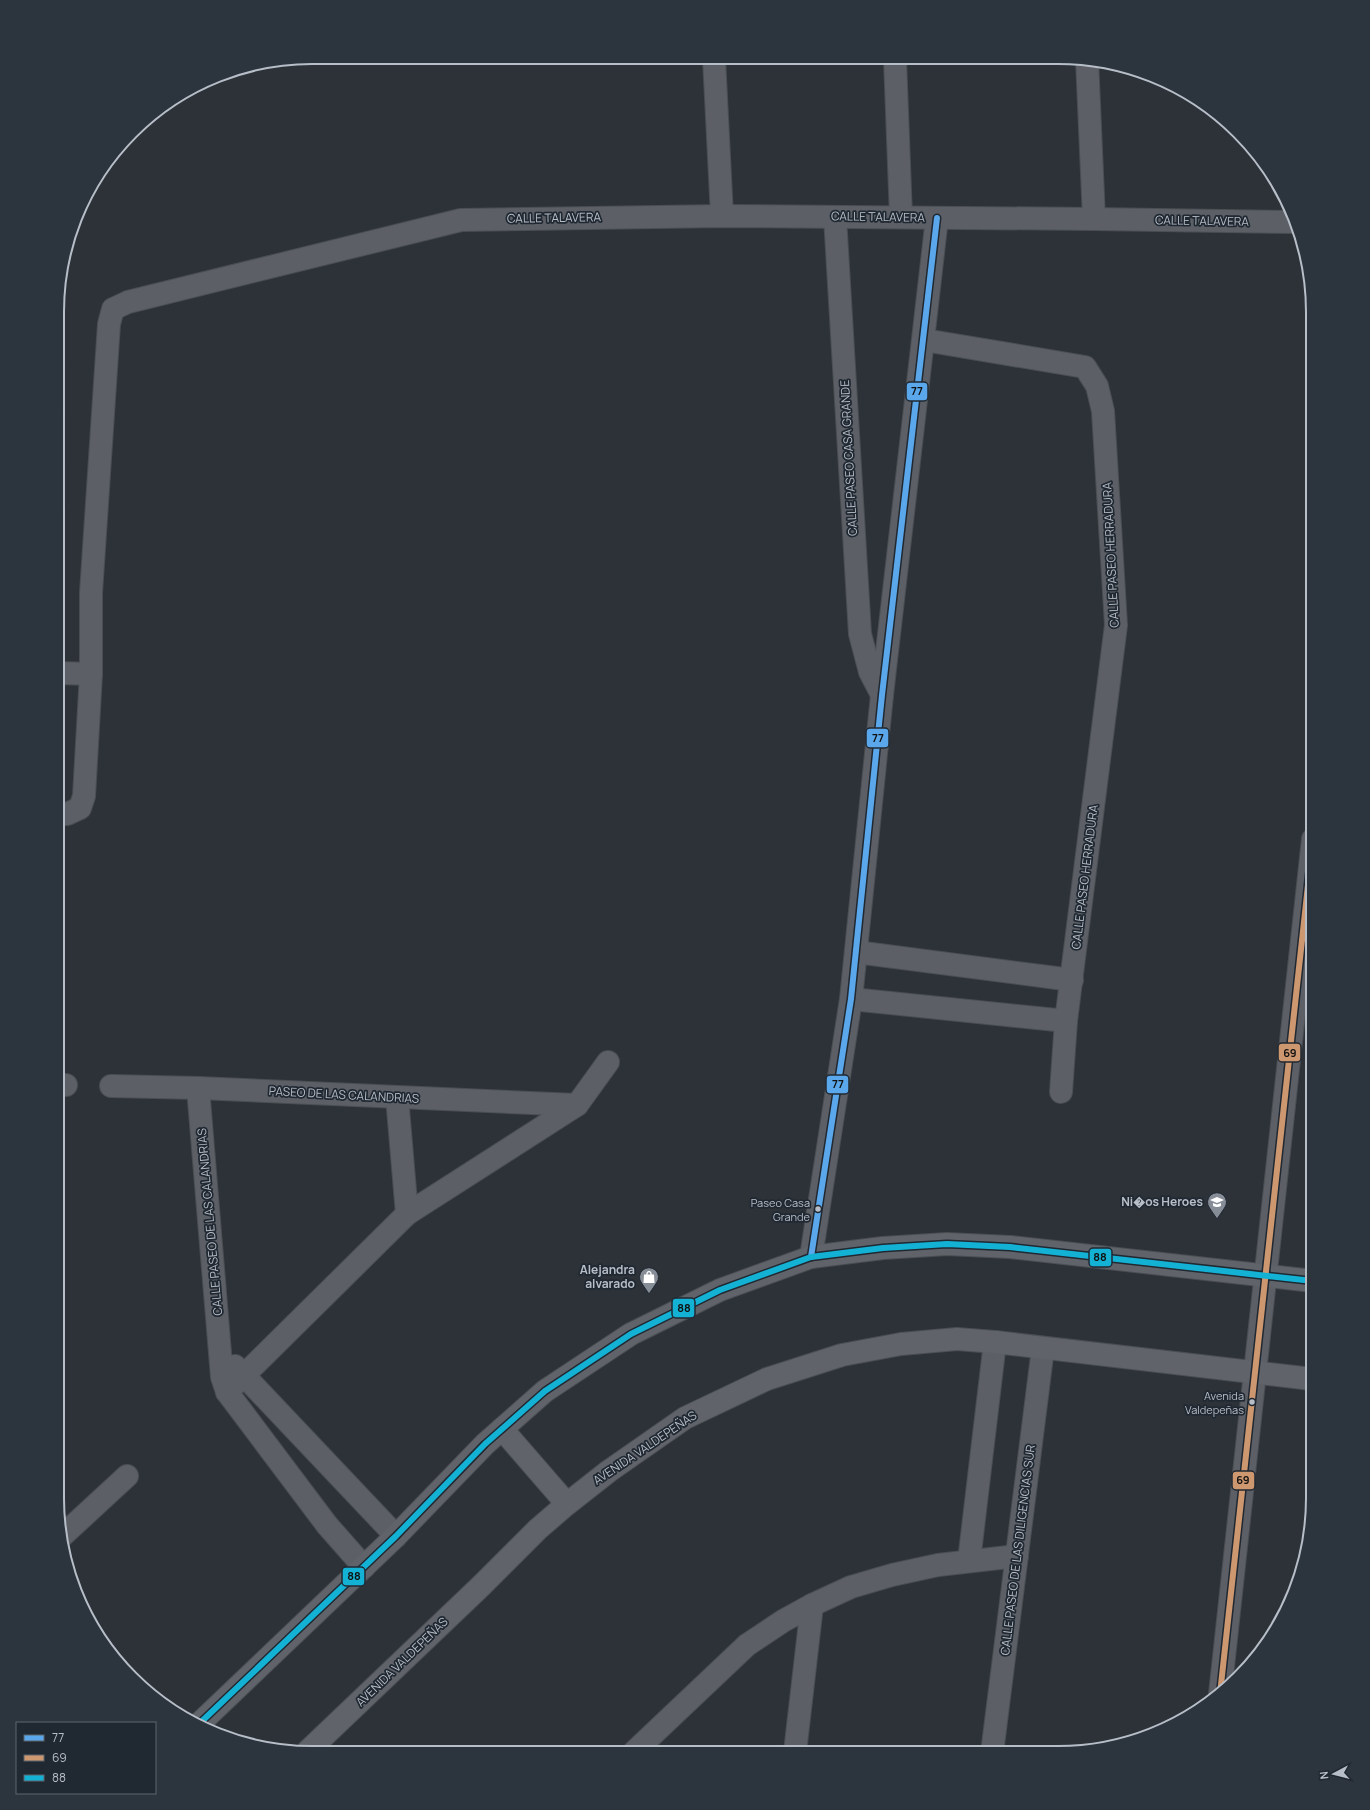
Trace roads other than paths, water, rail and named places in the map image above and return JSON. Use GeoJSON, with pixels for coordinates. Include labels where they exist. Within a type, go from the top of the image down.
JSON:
{"type":"FeatureCollection","features":[{"type":"Feature","properties":{"kind":"street"},"geometry":{"type":"LineString","coordinates":[[714,64],[722,216]]}},
{"type":"Feature","properties":{"kind":"street"},"geometry":{"type":"LineString","coordinates":[[895,64],[901,217]]}},
{"type":"Feature","properties":{"kind":"street"},"geometry":{"type":"LineString","coordinates":[[1087,66],[1094,219]]}},
{"type":"Feature","properties":{"kind":"street","name":"CALLE TALAVERA"},"geometry":{"type":"LineString","coordinates":[[91,674],[91,593],[109,324],[112,309],[128,302],[461,220],[722,216],[1289,222]]}},
{"type":"Feature","properties":{"kind":"street","name":"CALLE PASEO CASA GRANDE"},"geometry":{"type":"LineString","coordinates":[[835,217],[860,634],[870,672],[882,695]]}},
{"type":"Feature","properties":{"kind":"street"},"geometry":{"type":"LineString","coordinates":[[811,1258],[852,999],[882,695],[938,218]]}},
{"type":"Feature","properties":{"kind":"street","name":"CALLE PASEO HERRADURA"},"geometry":{"type":"LineString","coordinates":[[924,340],[1085,367],[1097,386],[1103,411],[1116,625],[1066,1021],[1062,1092]]}},
{"type":"Feature","properties":{"kind":"street"},"geometry":{"type":"LineString","coordinates":[[64,673],[91,674],[84,796],[80,808],[67,814],[64,814]]}},
{"type":"Feature","properties":{"kind":"street"},"geometry":{"type":"LineString","coordinates":[[1221,1684],[1306,903]]}},
{"type":"Feature","properties":{"kind":"street"},"geometry":{"type":"LineString","coordinates":[[856,952],[1072,980]]}},
{"type":"Feature","properties":{"kind":"street"},"geometry":{"type":"LineString","coordinates":[[852,999],[1066,1021]]}},
{"type":"Feature","properties":{"kind":"street"},"geometry":{"type":"LineString","coordinates":[[227,1392],[407,1214],[577,1105],[608,1062]]}},
{"type":"Feature","properties":{"kind":"street","name":"PASEO DE LAS CALANDRIAS"},"geometry":{"type":"LineString","coordinates":[[112,1086],[198,1088],[577,1105]]}},
{"type":"Feature","properties":{"kind":"street","name":"CALLE PASEO DE LAS CALANDRIAS"},"geometry":{"type":"LineString","coordinates":[[198,1088],[222,1377],[227,1392],[327,1525],[364,1567]]}},
{"type":"Feature","properties":{"kind":"street"},"geometry":{"type":"LineString","coordinates":[[397,1097],[407,1214]]}},
{"type":"Feature","properties":{"kind":"street"},"geometry":{"type":"LineString","coordinates":[[203,1720],[396,1536],[485,1444],[545,1391],[631,1334],[720,1290],[811,1258],[883,1248],[947,1244],[1010,1247],[1306,1280]]}},
{"type":"Feature","properties":{"kind":"street","name":"AVENIDA VALDEPEÑAS"},"geometry":{"type":"LineString","coordinates":[[313,1746],[567,1504],[609,1471],[685,1418],[767,1379],[842,1355],[900,1344],[957,1339],[995,1342],[1306,1378]]}},
{"type":"Feature","properties":{"kind":"street"},"geometry":{"type":"LineString","coordinates":[[968,1561],[995,1342]]}},
{"type":"Feature","properties":{"kind":"street","name":"CALLE PASEO DE LAS DILIGENCIAS SUR"},"geometry":{"type":"LineString","coordinates":[[993,1746],[1043,1348]]}},
{"type":"Feature","properties":{"kind":"street"},"geometry":{"type":"LineString","coordinates":[[221,1356],[234,1364],[396,1536]]}},
{"type":"Feature","properties":{"kind":"street"},"geometry":{"type":"LineString","coordinates":[[502,1429],[567,1504]]}},
{"type":"Feature","properties":{"kind":"street"},"geometry":{"type":"LineString","coordinates":[[66,1532],[127,1476]]}},
{"type":"Feature","properties":{"kind":"street"},"geometry":{"type":"LineString","coordinates":[[640,1746],[747,1645],[783,1621],[812,1605],[851,1587],[938,1564],[1017,1556]]}},
{"type":"Feature","properties":{"kind":"street"},"geometry":{"type":"LineString","coordinates":[[796,1746],[812,1605]]}},
{"type":"Feature","properties":{"kind":"place","name":"Paseo Casa Grande"},"geometry":{"type":"Point","coordinates":[818,1209]}},
{"type":"Feature","properties":{"kind":"place","name":"Ni�os Heroes"},"geometry":{"type":"Point","coordinates":[1217,1219]}},
{"type":"Feature","properties":{"kind":"place","name":"Alejandra alvarado"},"geometry":{"type":"Point","coordinates":[649,1294]}},
{"type":"Feature","properties":{"kind":"place","name":"Avenida Valdepeñas"},"geometry":{"type":"Point","coordinates":[1252,1402]}}]}
